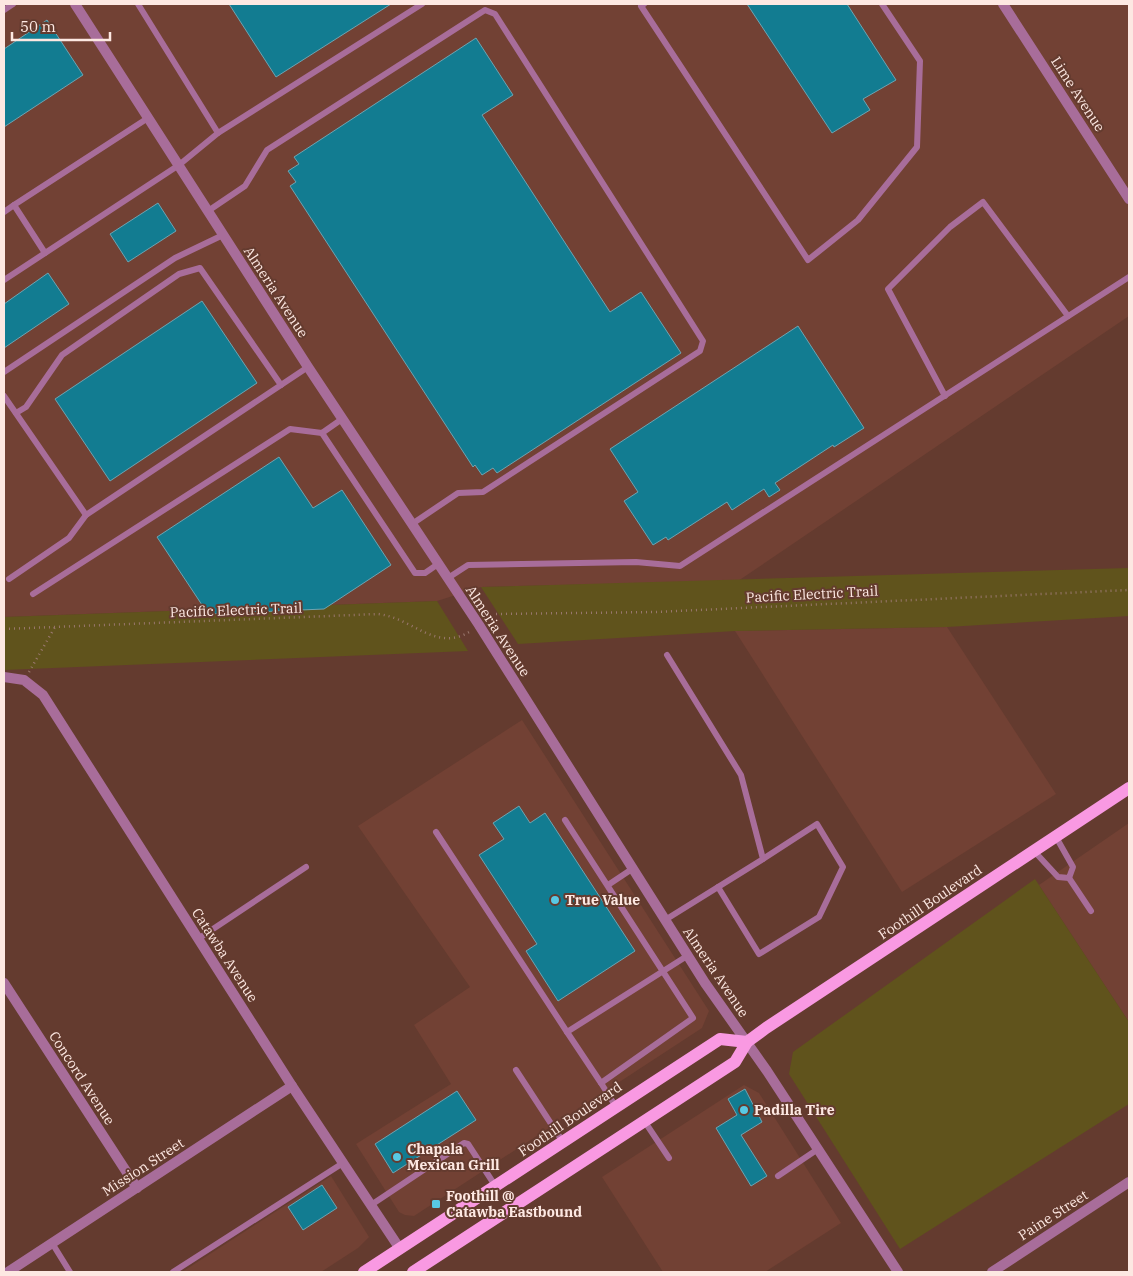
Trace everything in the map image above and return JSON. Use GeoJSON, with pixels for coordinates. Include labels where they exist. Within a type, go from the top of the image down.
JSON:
{"type":"FeatureCollection","features":[{"type":"Feature","properties":{"kind":"main road","name":"Foothill Boulevard"},"geometry":{"type":"LineString","coordinates":[[414,1272],[735,1062],[747,1042],[1129,788]]}},
{"type":"Feature","properties":{"kind":"main road","name":"Foothill Boulevard"},"geometry":{"type":"LineString","coordinates":[[364,1272],[720,1039],[747,1042]]}},
{"type":"Feature","properties":{"kind":"street","name":"Almeria Avenue"},"geometry":{"type":"LineString","coordinates":[[75,4],[308,367],[448,578],[687,956],[747,1042],[898,1272]]}},
{"type":"Feature","properties":{"kind":"street","name":"Lime Avenue"},"geometry":{"type":"LineString","coordinates":[[1003,4],[1129,199]]}},
{"type":"Feature","properties":{"kind":"street"},"geometry":{"type":"LineString","coordinates":[[4,676],[24,680]]}},
{"type":"Feature","properties":{"kind":"street","name":"Catawba Avenue"},"geometry":{"type":"LineString","coordinates":[[24,680],[43,695],[292,1086],[400,1249]]}},
{"type":"Feature","properties":{"kind":"street","name":"Concord Avenue"},"geometry":{"type":"LineString","coordinates":[[4,983],[137,1188]]}},
{"type":"Feature","properties":{"kind":"street","name":"Mission Street"},"geometry":{"type":"LineString","coordinates":[[8,1272],[292,1086]]}},
{"type":"Feature","properties":{"kind":"street","name":"Paine Street"},"geometry":{"type":"LineString","coordinates":[[992,1272],[1005,1268],[1129,1182]]}},
{"type":"Feature","properties":{"kind":"lane"},"geometry":{"type":"LineString","coordinates":[[4,10],[13,4]]}},
{"type":"Feature","properties":{"kind":"lane"},"geometry":{"type":"LineString","coordinates":[[138,4],[218,133]]}},
{"type":"Feature","properties":{"kind":"lane"},"geometry":{"type":"LineString","coordinates":[[4,280],[179,165],[218,133],[422,4]]}},
{"type":"Feature","properties":{"kind":"lane"},"geometry":{"type":"LineString","coordinates":[[644,4],[641,6],[808,260],[858,220],[918,147],[920,61],[882,4]]}},
{"type":"Feature","properties":{"kind":"lane"},"geometry":{"type":"LineString","coordinates":[[208,211],[245,186],[267,150],[485,10],[495,14],[703,341],[700,351],[483,492],[458,493],[412,524]]}},
{"type":"Feature","properties":{"kind":"lane"},"geometry":{"type":"LineString","coordinates":[[4,212],[148,118]]}},
{"type":"Feature","properties":{"kind":"lane"},"geometry":{"type":"LineString","coordinates":[[945,396],[888,289],[950,227],[983,202],[1068,316]]}},
{"type":"Feature","properties":{"kind":"lane"},"geometry":{"type":"LineString","coordinates":[[14,205],[46,253]]}},
{"type":"Feature","properties":{"kind":"lane"},"geometry":{"type":"LineString","coordinates":[[4,372],[174,258],[223,235]]}},
{"type":"Feature","properties":{"kind":"lane"},"geometry":{"type":"LineString","coordinates":[[16,413],[26,407],[62,355],[179,274],[200,268],[281,385]]}},
{"type":"Feature","properties":{"kind":"lane"},"geometry":{"type":"LineString","coordinates":[[448,578],[468,565],[636,562],[680,566],[1129,277]]}},
{"type":"Feature","properties":{"kind":"lane"},"geometry":{"type":"LineString","coordinates":[[9,578],[69,538],[86,516],[308,367]]}},
{"type":"Feature","properties":{"kind":"lane"},"geometry":{"type":"LineString","coordinates":[[4,396],[86,516]]}},
{"type":"Feature","properties":{"kind":"lane"},"geometry":{"type":"LineString","coordinates":[[33,594],[290,429],[322,433],[342,419]]}},
{"type":"Feature","properties":{"kind":"lane"},"geometry":{"type":"LineString","coordinates":[[322,433],[415,572],[425,573],[438,564]]}},
{"type":"Feature","properties":{"kind":"lane"},"geometry":{"type":"LineString","coordinates":[[668,655],[741,774],[763,859]]}},
{"type":"Feature","properties":{"kind":"lane"},"geometry":{"type":"LineString","coordinates":[[565,820],[693,1018],[601,1083]]}},
{"type":"Feature","properties":{"kind":"lane"},"geometry":{"type":"LineString","coordinates":[[665,920],[817,824],[843,867],[819,917],[759,954],[718,887]]}},
{"type":"Feature","properties":{"kind":"lane"},"geometry":{"type":"LineString","coordinates":[[436,832],[616,1107]]}},
{"type":"Feature","properties":{"kind":"lane"},"geometry":{"type":"LineString","coordinates":[[1056,837],[1073,867],[1069,878]]}},
{"type":"Feature","properties":{"kind":"lane"},"geometry":{"type":"LineString","coordinates":[[1034,851],[1058,877],[1069,878]]}},
{"type":"Feature","properties":{"kind":"lane"},"geometry":{"type":"LineString","coordinates":[[198,939],[306,867]]}},
{"type":"Feature","properties":{"kind":"lane"},"geometry":{"type":"LineString","coordinates":[[608,885],[632,869]]}},
{"type":"Feature","properties":{"kind":"lane"},"geometry":{"type":"LineString","coordinates":[[1069,878],[1091,910]]}},
{"type":"Feature","properties":{"kind":"lane"},"geometry":{"type":"LineString","coordinates":[[567,1032],[687,956]]}},
{"type":"Feature","properties":{"kind":"lane"},"geometry":{"type":"LineString","coordinates":[[516,1070],[563,1142]]}},
{"type":"Feature","properties":{"kind":"lane"},"geometry":{"type":"LineString","coordinates":[[644,1122],[669,1158]]}},
{"type":"Feature","properties":{"kind":"lane"},"geometry":{"type":"LineString","coordinates":[[370,1205],[464,1143],[468,1144],[496,1186]]}},
{"type":"Feature","properties":{"kind":"lane"},"geometry":{"type":"LineString","coordinates":[[778,1176],[818,1149]]}},
{"type":"Feature","properties":{"kind":"lane"},"geometry":{"type":"LineString","coordinates":[[172,1272],[343,1163]]}},
{"type":"Feature","properties":{"kind":"lane"},"geometry":{"type":"LineString","coordinates":[[52,1243],[70,1272]]}},
{"type":"Feature","properties":{"kind":"path","name":"Pacific Electric Trail"},"geometry":{"type":"LineString","coordinates":[[496,614],[656,612],[1129,590]]}},
{"type":"Feature","properties":{"kind":"path","name":"Pacific Electric Trail"},"geometry":{"type":"LineString","coordinates":[[4,629],[378,614],[389,615],[443,639],[454,639],[463,636]]}},
{"type":"Feature","properties":{"kind":"path"},"geometry":{"type":"LineString","coordinates":[[24,680],[56,627]]}},
{"type":"Feature","properties":{"kind":"shaded area"},"geometry":{"type":"Polygon","coordinates":[[[4,4],[1129,4],[1129,316],[738,581],[481,587],[437,601],[4,617],[4,4]]]}},
{"type":"Feature","properties":{"kind":"shaded area"},"geometry":{"type":"Polygon","coordinates":[[[1129,568],[1129,616],[947,627],[735,631],[518,644],[481,587],[1129,568]]]}},
{"type":"Feature","properties":{"kind":"shaded area"},"geometry":{"type":"Polygon","coordinates":[[[437,601],[468,651],[4,670],[4,617],[437,601]]]}},
{"type":"Feature","properties":{"kind":"shaded area"},"geometry":{"type":"Polygon","coordinates":[[[947,627],[1056,794],[902,892],[735,631],[947,627]]]}},
{"type":"Feature","properties":{"kind":"shaded area"},"geometry":{"type":"Polygon","coordinates":[[[522,720],[709,1011],[702,1028],[414,1216],[405,1215],[399,1212],[356,1144],[451,1084],[414,1025],[470,987],[358,826],[522,720]]]}},
{"type":"Feature","properties":{"kind":"shaded area"},"geometry":{"type":"Polygon","coordinates":[[[1129,823],[1129,1022],[1039,885],[1129,823]]]}},
{"type":"Feature","properties":{"kind":"shaded area"},"geometry":{"type":"Polygon","coordinates":[[[1035,879],[1129,1022],[1129,1104],[900,1249],[789,1074],[793,1052],[1035,879]]]}},
{"type":"Feature","properties":{"kind":"shaded area"},"geometry":{"type":"Polygon","coordinates":[[[744,1085],[759,1093],[841,1223],[765,1272],[663,1272],[602,1177],[744,1085]]]}},
{"type":"Feature","properties":{"kind":"shaded area"},"geometry":{"type":"Polygon","coordinates":[[[331,1176],[369,1237],[358,1248],[321,1272],[182,1272],[331,1176]]]}},
{"type":"Feature","properties":{"kind":"building"},"geometry":{"type":"Polygon","coordinates":[[[229,4],[391,4],[276,77],[229,4]]]}},
{"type":"Feature","properties":{"kind":"building"},"geometry":{"type":"Polygon","coordinates":[[[747,4],[847,4],[896,80],[863,99],[870,110],[832,133],[747,4]]]}},
{"type":"Feature","properties":{"kind":"building"},"geometry":{"type":"Polygon","coordinates":[[[47,20],[83,75],[4,127],[4,49],[47,20]]]}},
{"type":"Feature","properties":{"kind":"building"},"geometry":{"type":"Polygon","coordinates":[[[476,38],[513,95],[482,115],[610,312],[641,292],[681,353],[497,473],[493,468],[482,475],[475,465],[473,467],[290,186],[296,182],[288,171],[299,164],[294,157],[476,38]]]}},
{"type":"Feature","properties":{"kind":"building"},"geometry":{"type":"Polygon","coordinates":[[[158,203],[176,231],[128,262],[110,234],[158,203]]]}},
{"type":"Feature","properties":{"kind":"building"},"geometry":{"type":"Polygon","coordinates":[[[48,273],[69,304],[4,348],[4,304],[48,273]]]}},
{"type":"Feature","properties":{"kind":"building"},"geometry":{"type":"Polygon","coordinates":[[[202,301],[257,383],[110,481],[55,399],[202,301]]]}},
{"type":"Feature","properties":{"kind":"building"},"geometry":{"type":"Polygon","coordinates":[[[798,326],[864,428],[834,447],[833,445],[775,483],[780,490],[769,497],[764,489],[732,510],[727,502],[668,540],[666,537],[653,545],[624,501],[638,492],[610,449],[798,326]]]}},
{"type":"Feature","properties":{"kind":"building"},"geometry":{"type":"Polygon","coordinates":[[[279,457],[313,508],[342,490],[391,565],[324,609],[208,614],[157,537],[279,457]]]}},
{"type":"Feature","properties":{"kind":"building","name":"True Value"},"geometry":{"type":"Polygon","coordinates":[[[519,806],[530,823],[545,813],[635,951],[558,1001],[526,951],[537,944],[479,855],[504,839],[493,823],[519,806]]]}},
{"type":"Feature","properties":{"kind":"building"},"geometry":{"type":"Polygon","coordinates":[[[745,1089],[762,1122],[741,1135],[767,1176],[751,1186],[716,1128],[737,1115],[728,1099],[745,1089]]]}},
{"type":"Feature","properties":{"kind":"building"},"geometry":{"type":"Polygon","coordinates":[[[457,1091],[476,1120],[393,1173],[375,1144],[457,1091]]]}},
{"type":"Feature","properties":{"kind":"building"},"geometry":{"type":"Polygon","coordinates":[[[322,1185],[337,1208],[303,1230],[288,1207],[322,1185]]]}},
{"type":"Feature","properties":{"kind":"place","name":"True Value"},"geometry":{"type":"Point","coordinates":[555,900]}},
{"type":"Feature","properties":{"kind":"place","name":"Padilla Tire"},"geometry":{"type":"Point","coordinates":[744,1110]}},
{"type":"Feature","properties":{"kind":"place","name":"Chapala Mexican Grill"},"geometry":{"type":"Point","coordinates":[397,1157]}},
{"type":"Feature","properties":{"kind":"place","name":"Foothill @ Catawba Eastbound"},"geometry":{"type":"Point","coordinates":[436,1204]}}]}
